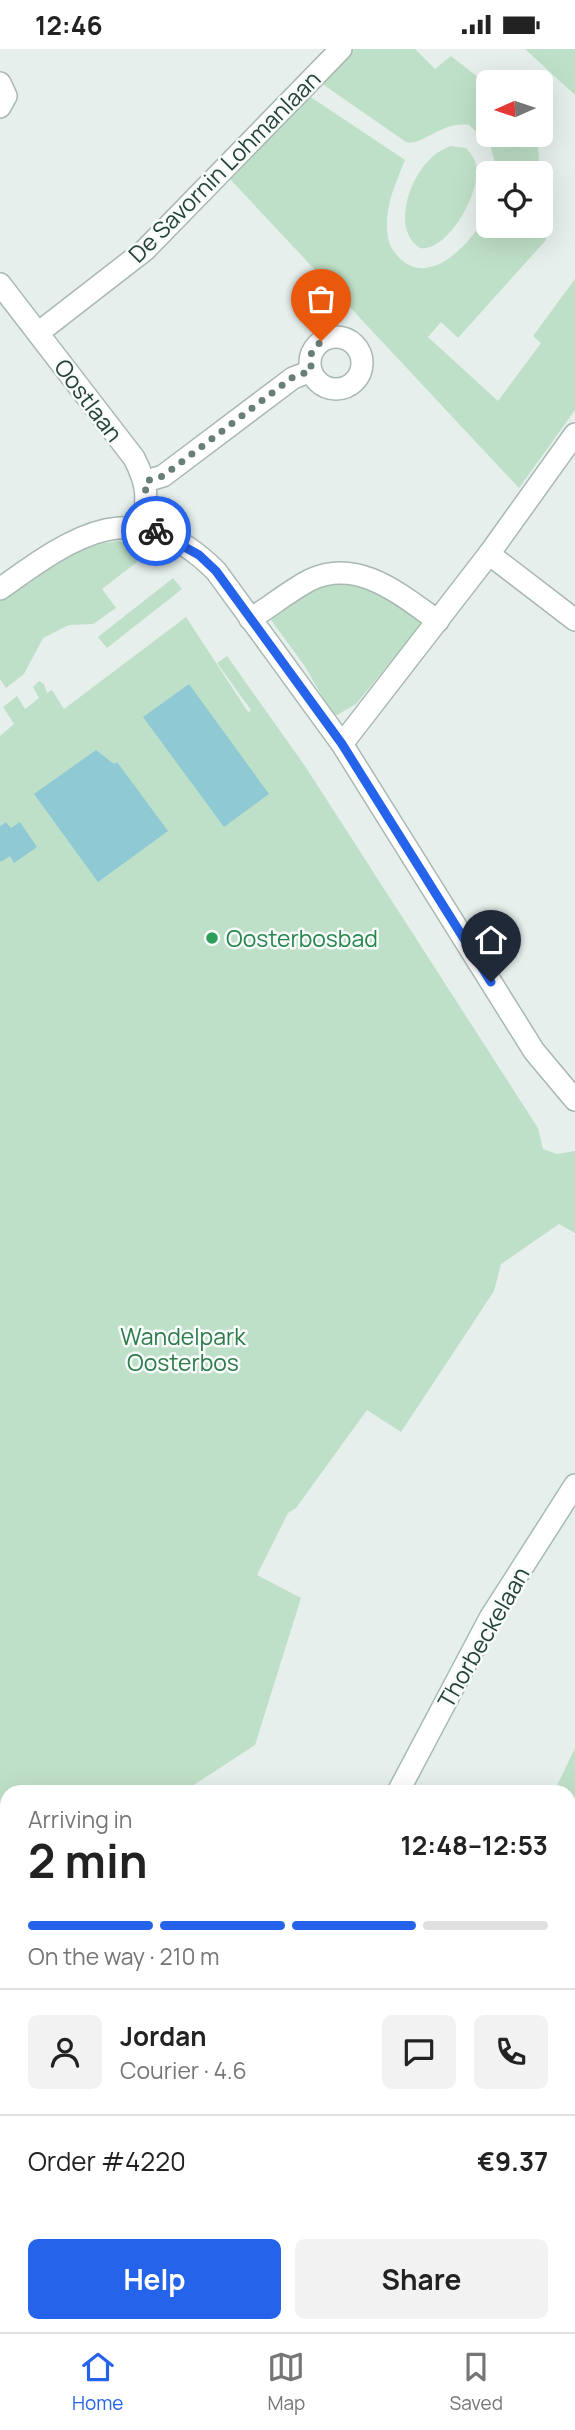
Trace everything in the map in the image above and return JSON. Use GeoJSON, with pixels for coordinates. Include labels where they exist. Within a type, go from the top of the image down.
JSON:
{"type":"FeatureCollection","features":[{"type":"Feature","properties":{"kind":"street","name":"De Savornin Lohmanlaan"},"geometry":{"type":"LineString","coordinates":[[38,333],[145,250],[341,49]]}},
{"type":"Feature","properties":{"kind":"street"},"geometry":{"type":"LineString","coordinates":[[0,83],[6,96],[0,107]]}},
{"type":"Feature","properties":{"kind":"street","name":"Oostlaan"},"geometry":{"type":"LineString","coordinates":[[0,284],[134,459],[146,481]]}},
{"type":"Feature","properties":{"kind":"street"},"geometry":{"type":"LineString","coordinates":[[144,528],[146,481],[163,476],[293,377],[311,371]]}},
{"type":"Feature","properties":{"kind":"street"},"geometry":{"type":"LineString","coordinates":[[342,744],[489,554],[575,434]]}},
{"type":"Feature","properties":{"kind":"street"},"geometry":{"type":"LineString","coordinates":[[0,589],[74,539],[117,528],[144,528],[162,533],[199,555],[216,571],[342,744],[534,1051],[575,1100]]}},
{"type":"Feature","properties":{"kind":"street"},"geometry":{"type":"LineString","coordinates":[[489,554],[575,620]]}},
{"type":"Feature","properties":{"kind":"street"},"geometry":{"type":"LineString","coordinates":[[250,619],[312,579],[336,574],[363,575],[382,581],[438,621]]}},
{"type":"Feature","properties":{"kind":"street","name":"Thorbeckelaan"},"geometry":{"type":"LineString","coordinates":[[402,1785],[490,1618],[575,1485]]}},
{"type":"Feature","properties":{"kind":"green space"},"geometry":{"type":"Polygon","coordinates":[[[354,49],[415,49],[435,69],[451,56],[476,76],[476,132],[469,125],[459,125],[419,141],[406,142],[321,83],[354,49]]]}},
{"type":"Feature","properties":{"kind":"green space"},"geometry":{"type":"Polygon","coordinates":[[[525,49],[575,49],[575,95],[553,75],[553,70],[548,70],[525,49]]]}},
{"type":"Feature","properties":{"kind":"green space"},"geometry":{"type":"Polygon","coordinates":[[[309,96],[405,160],[391,198],[387,228],[389,242],[407,264],[419,268],[443,262],[455,254],[476,231],[476,238],[546,238],[458,338],[441,322],[428,337],[498,401],[541,343],[533,336],[575,279],[575,410],[519,488],[230,179],[309,96]]]}},
{"type":"Feature","properties":{"kind":"green space"},"geometry":{"type":"Polygon","coordinates":[[[450,146],[466,148],[475,162],[475,187],[462,216],[452,230],[431,247],[420,248],[411,239],[407,229],[407,203],[416,177],[435,154],[450,146]]]}},
{"type":"Feature","properties":{"kind":"green space"},"geometry":{"type":"Polygon","coordinates":[[[491,147],[538,147],[539,161],[495,161],[491,147]]]}},
{"type":"Feature","properties":{"kind":"green space"},"geometry":{"type":"Polygon","coordinates":[[[118,541],[138,544],[137,562],[102,589],[116,608],[93,624],[69,625],[43,638],[24,674],[6,688],[0,679],[0,598],[76,548],[118,541]]]}},
{"type":"Feature","properties":{"kind":"green space"},"geometry":{"type":"Polygon","coordinates":[[[173,578],[182,589],[107,648],[98,637],[173,578]]]}},
{"type":"Feature","properties":{"kind":"green space"},"geometry":{"type":"Polygon","coordinates":[[[343,583],[374,590],[424,621],[356,704],[337,715],[332,713],[304,665],[271,620],[270,614],[322,584],[343,583]]]}},
{"type":"Feature","properties":{"kind":"green space","name":"Wandelpark Oosterbos"},"geometry":{"type":"Polygon","coordinates":[[[186,617],[248,712],[251,710],[217,663],[227,656],[305,766],[538,1128],[543,1149],[557,1154],[575,1151],[575,1233],[559,1224],[501,1264],[494,1291],[401,1432],[367,1410],[296,1508],[288,1513],[257,1575],[301,1598],[255,1745],[194,1785],[0,1785],[0,860],[2,861],[11,829],[6,822],[0,826],[0,736],[14,724],[3,707],[17,696],[25,709],[39,698],[33,687],[39,681],[44,684],[47,693],[52,690],[64,709],[186,617]]]}},
{"type":"Feature","properties":{"kind":"green space"},"geometry":{"type":"Polygon","coordinates":[[[575,1748],[575,1785],[557,1785],[575,1748]]]}},
{"type":"Feature","properties":{"kind":"water"},"geometry":{"type":"Polygon","coordinates":[[[189,684],[269,794],[224,827],[143,717],[189,684]]]}},
{"type":"Feature","properties":{"kind":"water"},"geometry":{"type":"Polygon","coordinates":[[[96,750],[114,764],[117,762],[168,831],[98,882],[34,794],[96,750]]]}},
{"type":"Feature","properties":{"kind":"water"},"geometry":{"type":"Polygon","coordinates":[[[6,822],[11,828],[20,822],[37,847],[14,863],[10,856],[1,862],[0,860],[0,826],[6,822]]]}},
{"type":"Feature","properties":{"kind":"way so far"},"geometry":{"type":"LineString","coordinates":[[156,531],[144,528],[146,481],[163,476],[293,377],[311,371],[311,354],[321,341]]}},
{"type":"Feature","properties":{"kind":"place","name":"Oosterbosbad"},"geometry":{"type":"Point","coordinates":[212,938]}},
{"type":"Feature","properties":{"kind":"route"},"geometry":{"type":"LineString","coordinates":[[156,531],[199,555],[216,571],[342,744],[421,866],[491,982]]}}]}
